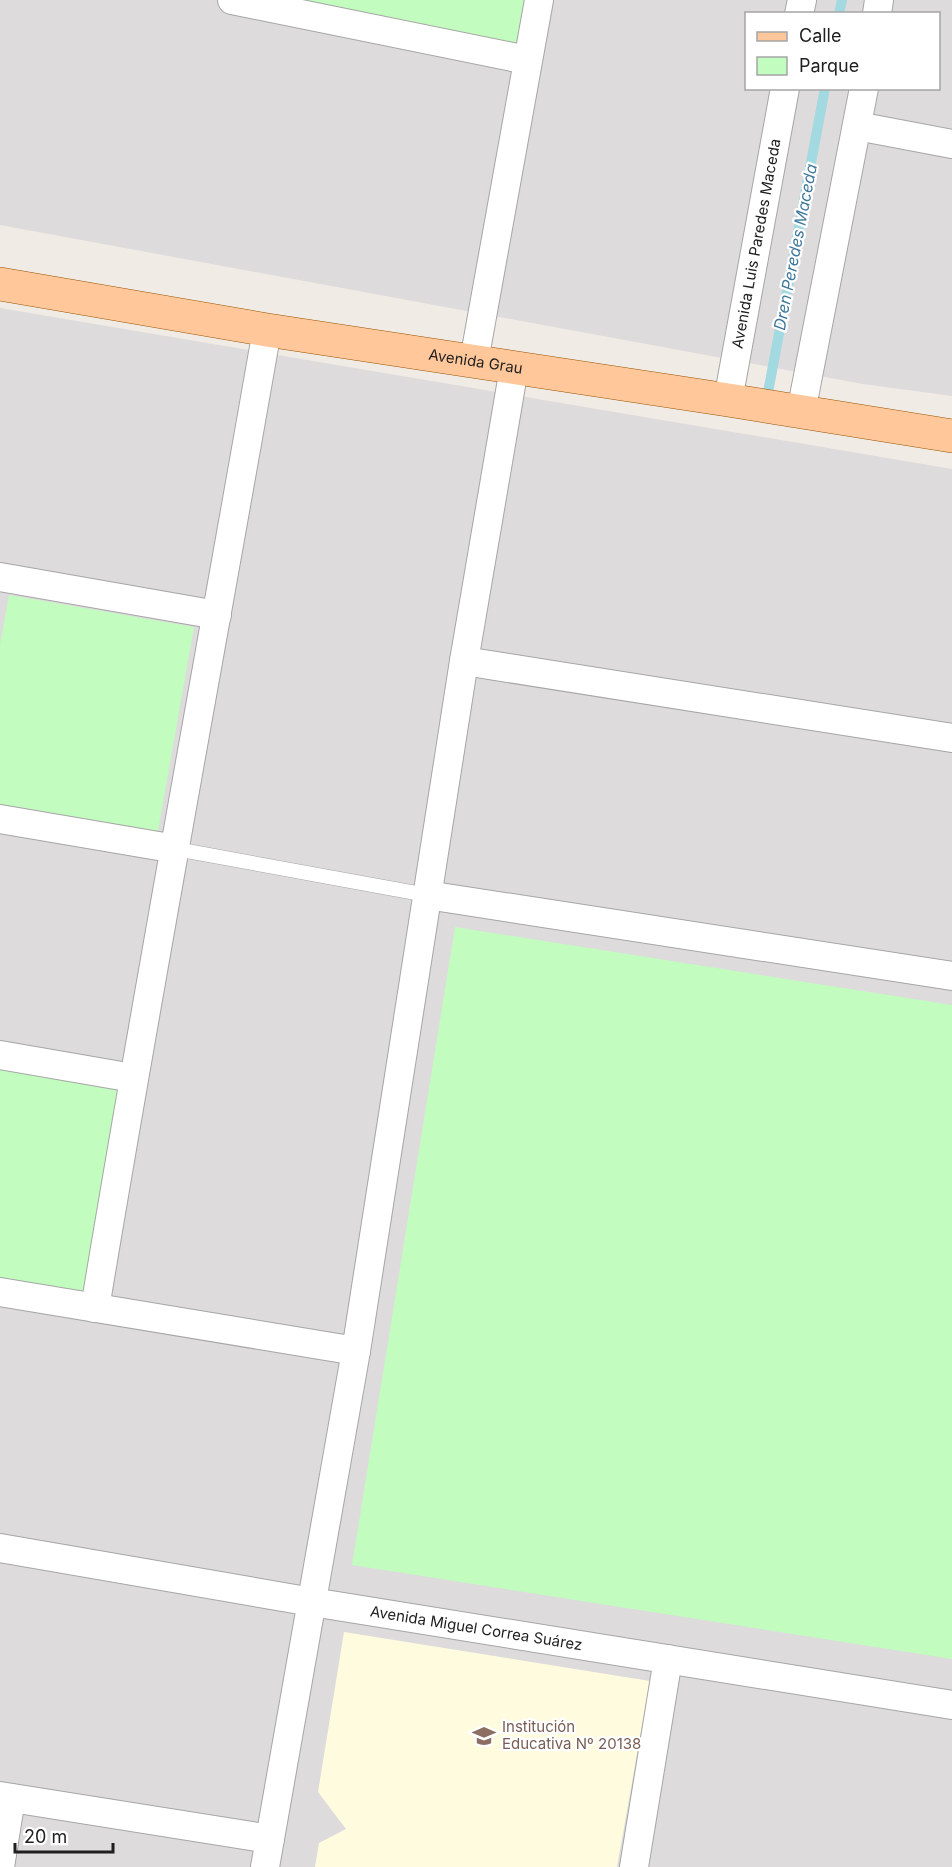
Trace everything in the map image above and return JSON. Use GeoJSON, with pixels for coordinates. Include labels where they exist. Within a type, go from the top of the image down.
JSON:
{"type":"FeatureCollection","features":[{"type":"Feature","properties":{"kind":"main road","name":"Avenida Grau"},"geometry":{"type":"LineString","coordinates":[[0,284],[267,330],[952,436]]}},
{"type":"Feature","properties":{"kind":"street"},"geometry":{"type":"LineString","coordinates":[[232,0],[527,60]]}},
{"type":"Feature","properties":{"kind":"street"},"geometry":{"type":"LineString","coordinates":[[474,361],[539,0]]}},
{"type":"Feature","properties":{"kind":"street","name":"Avenida Luis Paredes Maceda"},"geometry":{"type":"LineString","coordinates":[[728,400],[785,90]]}},
{"type":"Feature","properties":{"kind":"street"},"geometry":{"type":"LineString","coordinates":[[801,412],[864,90]]}},
{"type":"Feature","properties":{"kind":"street"},"geometry":{"type":"LineString","coordinates":[[857,126],[952,144]]}},
{"type":"Feature","properties":{"kind":"street"},"geometry":{"type":"LineString","coordinates":[[95,1308],[133,1078],[176,849],[267,330]]}},
{"type":"Feature","properties":{"kind":"street"},"geometry":{"type":"LineString","coordinates":[[265,1867],[356,1351],[464,661],[514,368]]}},
{"type":"Feature","properties":{"kind":"street"},"geometry":{"type":"LineString","coordinates":[[0,577],[217,615]]}},
{"type":"Feature","properties":{"kind":"street"},"geometry":{"type":"LineString","coordinates":[[464,661],[952,738]]}},
{"type":"Feature","properties":{"kind":"street"},"geometry":{"type":"LineString","coordinates":[[0,819],[176,849]]}},
{"type":"Feature","properties":{"kind":"street"},"geometry":{"type":"LineString","coordinates":[[427,896],[952,976]]}},
{"type":"Feature","properties":{"kind":"street"},"geometry":{"type":"LineString","coordinates":[[0,1055],[133,1078]]}},
{"type":"Feature","properties":{"kind":"street"},"geometry":{"type":"LineString","coordinates":[[0,1292],[356,1351]]}},
{"type":"Feature","properties":{"kind":"street","name":"Avenida Miguel Correa Suárez"},"geometry":{"type":"LineString","coordinates":[[0,1548],[312,1602],[952,1705]]}},
{"type":"Feature","properties":{"kind":"street"},"geometry":{"type":"LineString","coordinates":[[634,1867],[668,1659]]}},
{"type":"Feature","properties":{"kind":"street"},"geometry":{"type":"LineString","coordinates":[[0,1867],[5,1797],[270,1839]]}},
{"type":"Feature","properties":{"kind":"lane"},"geometry":{"type":"LineString","coordinates":[[176,849],[427,896]]}},
{"type":"Feature","properties":{"kind":"shaded area"},"geometry":{"type":"Polygon","coordinates":[[[0,0],[952,0],[952,396],[863,384],[0,225],[0,0]]]}},
{"type":"Feature","properties":{"kind":"shaded area"},"geometry":{"type":"Polygon","coordinates":[[[0,308],[952,469],[952,1867],[0,1867],[0,308]]]}},
{"type":"Feature","properties":{"kind":"shaded area","name":"Institución Educativa Nº 20138"},"geometry":{"type":"Polygon","coordinates":[[[344,1632],[650,1681],[617,1867],[315,1867],[319,1843],[346,1829],[318,1792],[344,1632]]]}},
{"type":"Feature","properties":{"kind":"green space"},"geometry":{"type":"Polygon","coordinates":[[[303,0],[537,0],[529,47],[303,0]]]}},
{"type":"Feature","properties":{"kind":"green space"},"geometry":{"type":"Polygon","coordinates":[[[9,595],[194,627],[158,831],[0,804],[0,644],[9,595]]]}},
{"type":"Feature","properties":{"kind":"green space"},"geometry":{"type":"Polygon","coordinates":[[[455,927],[952,1005],[952,1659],[352,1565],[455,927]]]}},
{"type":"Feature","properties":{"kind":"green space"},"geometry":{"type":"Polygon","coordinates":[[[0,1067],[120,1087],[86,1292],[0,1278],[0,1067]]]}},
{"type":"Feature","properties":{"kind":"waterway","name":"Dren Peredes Maceda"},"geometry":{"type":"LineString","coordinates":[[839,12],[842,0]]}},
{"type":"Feature","properties":{"kind":"waterway","name":"Dren Peredes Maceda"},"geometry":{"type":"LineString","coordinates":[[766,403],[825,90]]}},
{"type":"Feature","properties":{"kind":"place","name":"Institución Educativa Nº 20138"},"geometry":{"type":"Point","coordinates":[484,1736]}}]}
